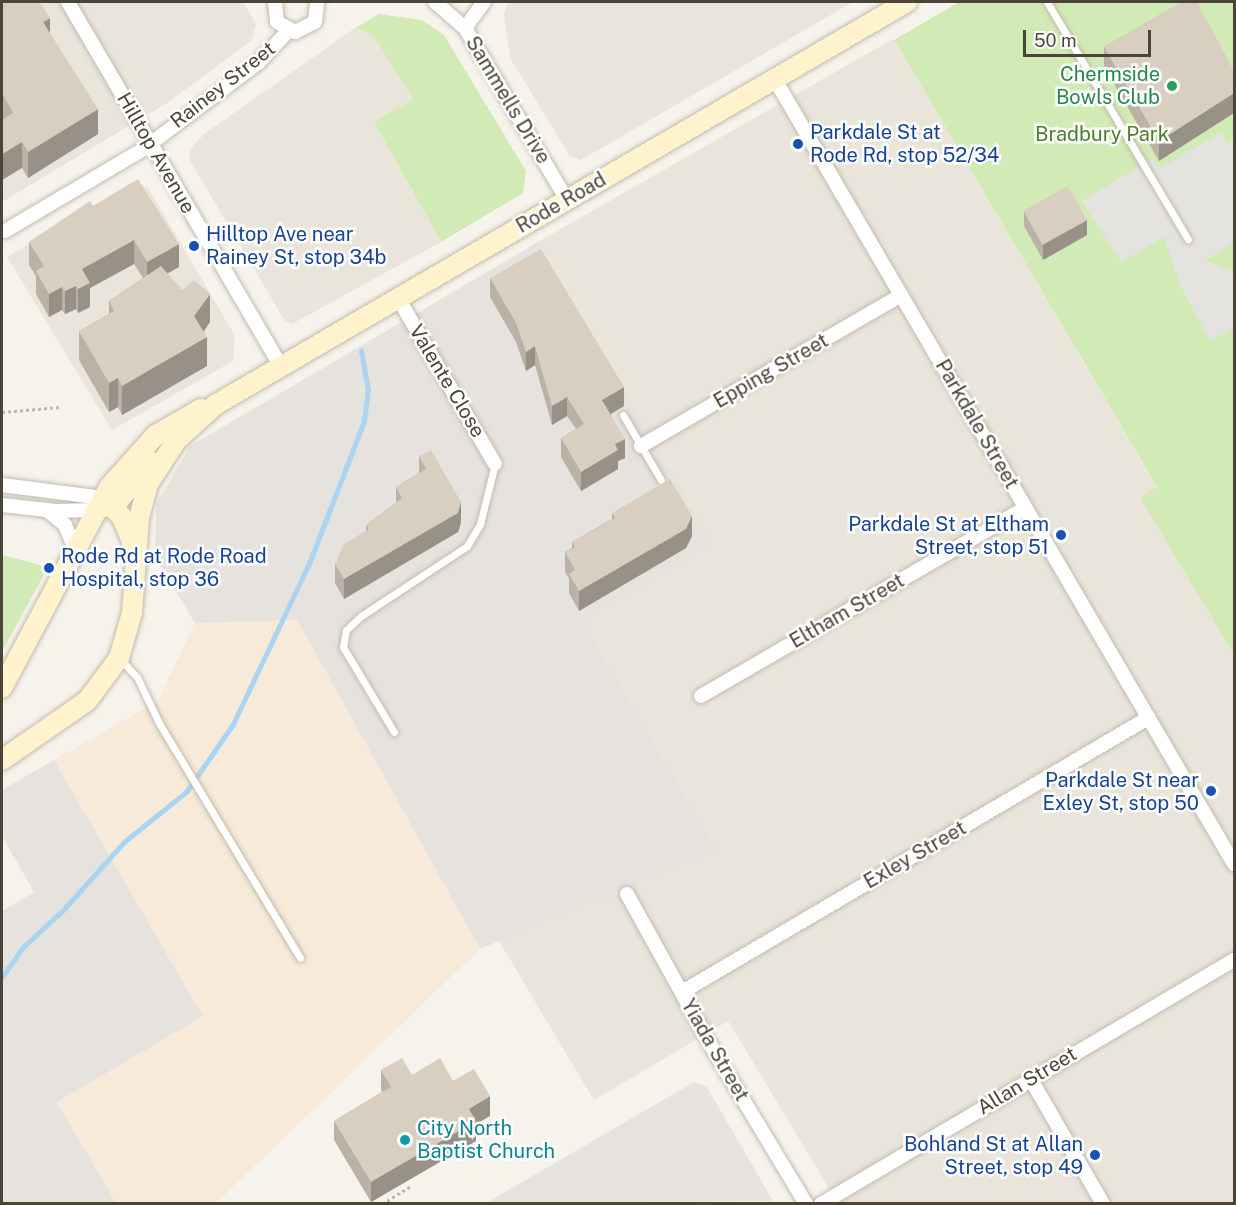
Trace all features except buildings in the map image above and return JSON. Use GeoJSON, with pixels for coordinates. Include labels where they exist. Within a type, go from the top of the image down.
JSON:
{"type":"FeatureCollection","features":[{"type":"Feature","properties":{"kind":"main road","name":"Rode Road"},"geometry":{"type":"LineString","coordinates":[[2,688],[75,549],[133,456],[156,435],[184,417],[215,405],[906,2]]}},
{"type":"Feature","properties":{"kind":"main road","name":"Rode Road"},"geometry":{"type":"LineString","coordinates":[[2,760],[87,702],[119,658],[132,613],[144,497],[156,470],[176,441],[215,405]]}},
{"type":"Feature","properties":{"kind":"main road"},"geometry":{"type":"LineString","coordinates":[[136,565],[127,526],[104,505],[176,441]]}},
{"type":"Feature","properties":{"kind":"street","name":"Hilltop Avenue"},"geometry":{"type":"LineString","coordinates":[[69,2],[149,144],[281,366]]}},
{"type":"Feature","properties":{"kind":"street"},"geometry":{"type":"LineString","coordinates":[[275,2],[274,15],[288,31],[303,31],[315,22],[317,2]]}},
{"type":"Feature","properties":{"kind":"street"},"geometry":{"type":"LineString","coordinates":[[435,2],[465,27]]}},
{"type":"Feature","properties":{"kind":"street","name":"Sammells Drive"},"geometry":{"type":"LineString","coordinates":[[484,2],[465,27],[567,200]]}},
{"type":"Feature","properties":{"kind":"street","name":"Rainey Street"},"geometry":{"type":"LineString","coordinates":[[5,231],[149,144],[258,63],[288,31]]}},
{"type":"Feature","properties":{"kind":"street","name":"Parkdale Street"},"geometry":{"type":"LineString","coordinates":[[774,78],[1234,864]]}},
{"type":"Feature","properties":{"kind":"street","name":"Epping Street"},"geometry":{"type":"LineString","coordinates":[[641,447],[901,295]]}},
{"type":"Feature","properties":{"kind":"street","name":"Valente Close"},"geometry":{"type":"LineString","coordinates":[[398,298],[495,464]]}},
{"type":"Feature","properties":{"kind":"street"},"geometry":{"type":"LineString","coordinates":[[2,485],[104,505]]}},
{"type":"Feature","properties":{"kind":"street"},"geometry":{"type":"LineString","coordinates":[[2,505],[48,511],[104,505]]}},
{"type":"Feature","properties":{"kind":"street","name":"Eltham Street"},"geometry":{"type":"LineString","coordinates":[[701,696],[1025,508]]}},
{"type":"Feature","properties":{"kind":"street"},"geometry":{"type":"LineString","coordinates":[[48,511],[65,525],[75,549]]}},
{"type":"Feature","properties":{"kind":"street","name":"Exley Street"},"geometry":{"type":"LineString","coordinates":[[682,992],[1148,718]]}},
{"type":"Feature","properties":{"kind":"street","name":"Yiada Street"},"geometry":{"type":"LineString","coordinates":[[627,894],[806,1203]]}},
{"type":"Feature","properties":{"kind":"street","name":"Allan Street"},"geometry":{"type":"LineString","coordinates":[[821,1203],[1234,960]]}},
{"type":"Feature","properties":{"kind":"street"},"geometry":{"type":"LineString","coordinates":[[1030,1078],[1103,1203]]}},
{"type":"Feature","properties":{"kind":"lane"},"geometry":{"type":"LineString","coordinates":[[1047,2],[1188,240]]}},
{"type":"Feature","properties":{"kind":"lane"},"geometry":{"type":"LineString","coordinates":[[623,415],[661,480]]}},
{"type":"Feature","properties":{"kind":"lane"},"geometry":{"type":"LineString","coordinates":[[394,732],[344,647],[346,630],[360,616],[468,546],[480,524],[495,464]]}},
{"type":"Feature","properties":{"kind":"lane"},"geometry":{"type":"LineString","coordinates":[[119,658],[137,677],[176,752],[300,958]]}},
{"type":"Feature","properties":{"kind":"path"},"geometry":{"type":"LineString","coordinates":[[2,412],[61,408]]}},
{"type":"Feature","properties":{"kind":"path"},"geometry":{"type":"LineString","coordinates":[[382,1203],[414,1185]]}},
{"type":"Feature","properties":{"kind":"path"},"geometry":{"type":"LineString","coordinates":[[393,1197],[397,1203]]}},
{"type":"Feature","properties":{"kind":"shaded area"},"geometry":{"type":"Polygon","coordinates":[[[2,2],[243,2],[256,24],[252,40],[167,103],[2,202],[2,2]]]}},
{"type":"Feature","properties":{"kind":"shaded area"},"geometry":{"type":"Polygon","coordinates":[[[508,2],[853,2],[581,160],[570,156],[510,58],[504,14],[508,2]]]}},
{"type":"Feature","properties":{"kind":"shaded area"},"geometry":{"type":"Polygon","coordinates":[[[355,28],[372,34],[413,99],[374,122],[441,242],[292,324],[285,321],[189,159],[191,148],[204,134],[355,28]]]}},
{"type":"Feature","properties":{"kind":"shaded area"},"geometry":{"type":"Polygon","coordinates":[[[893,39],[1157,488],[1140,498],[1234,655],[1234,1203],[838,1203],[728,1021],[594,1100],[499,941],[718,851],[583,621],[715,545],[538,242],[893,39]]]}},
{"type":"Feature","properties":{"kind":"shaded area"},"geometry":{"type":"Polygon","coordinates":[[[1221,133],[1227,144],[1234,139],[1234,242],[1205,260],[1234,274],[1234,328],[1210,341],[1181,287],[1164,237],[1121,262],[1082,201],[1153,158],[1159,169],[1221,133]]]}},
{"type":"Feature","properties":{"kind":"shaded area"},"geometry":{"type":"Polygon","coordinates":[[[147,186],[235,336],[233,361],[112,430],[7,257],[125,187],[147,186]]]}},
{"type":"Feature","properties":{"kind":"shaded area"},"geometry":{"type":"Polygon","coordinates":[[[538,242],[715,545],[583,621],[718,851],[480,949],[297,620],[195,623],[155,557],[156,505],[190,446],[538,242]]]}},
{"type":"Feature","properties":{"kind":"shaded area"},"geometry":{"type":"Polygon","coordinates":[[[297,620],[480,949],[216,1203],[116,1203],[57,1102],[203,1015],[54,760],[158,701],[195,623],[297,620]]]}},
{"type":"Feature","properties":{"kind":"shaded area"},"geometry":{"type":"Polygon","coordinates":[[[54,760],[203,1016],[57,1102],[116,1203],[2,1203],[2,911],[34,892],[2,836],[2,790],[54,760]]]}},
{"type":"Feature","properties":{"kind":"shaded area"},"geometry":{"type":"Polygon","coordinates":[[[694,1082],[707,1087],[773,1201],[486,1203],[694,1082]]]}},
{"type":"Feature","properties":{"kind":"green space","name":"Bradbury Park"},"geometry":{"type":"Polygon","coordinates":[[[959,2],[1234,2],[1234,655],[1140,498],[1157,487],[894,40],[959,2]]]}},
{"type":"Feature","properties":{"kind":"green space"},"geometry":{"type":"Polygon","coordinates":[[[379,14],[422,20],[444,35],[526,171],[523,193],[441,242],[374,122],[413,99],[372,34],[355,28],[379,14]]]}},
{"type":"Feature","properties":{"kind":"green space"},"geometry":{"type":"Polygon","coordinates":[[[2,555],[48,567],[2,652],[2,555]]]}},
{"type":"Feature","properties":{"kind":"waterway"},"geometry":{"type":"LineString","coordinates":[[2,977],[22,948],[63,910],[125,841],[186,792],[233,724],[310,561],[364,421],[368,390],[361,351]]}},
{"type":"Feature","properties":{"kind":"place","name":"Chermside Bowls Club"},"geometry":{"type":"Point","coordinates":[1172,86]}},
{"type":"Feature","properties":{"kind":"place","name":"Parkdale St at Rode Rd, stop 52/34"},"geometry":{"type":"Point","coordinates":[798,144]}},
{"type":"Feature","properties":{"kind":"place","name":"Hilltop Ave near Rainey St, stop 34b"},"geometry":{"type":"Point","coordinates":[194,246]}},
{"type":"Feature","properties":{"kind":"place","name":"Parkdale St at Eltham Street, stop 51"},"geometry":{"type":"Point","coordinates":[1061,535]}},
{"type":"Feature","properties":{"kind":"place","name":"Rode Rd at Rode Road Hospital, stop 36"},"geometry":{"type":"Point","coordinates":[49,568]}},
{"type":"Feature","properties":{"kind":"place","name":"Parkdale St near Exley St, stop 50"},"geometry":{"type":"Point","coordinates":[1211,791]}},
{"type":"Feature","properties":{"kind":"place","name":"City North Baptist Church"},"geometry":{"type":"Point","coordinates":[405,1140]}},
{"type":"Feature","properties":{"kind":"place","name":"Bohland St at Allan Street, stop 49"},"geometry":{"type":"Point","coordinates":[1095,1155]}}]}
